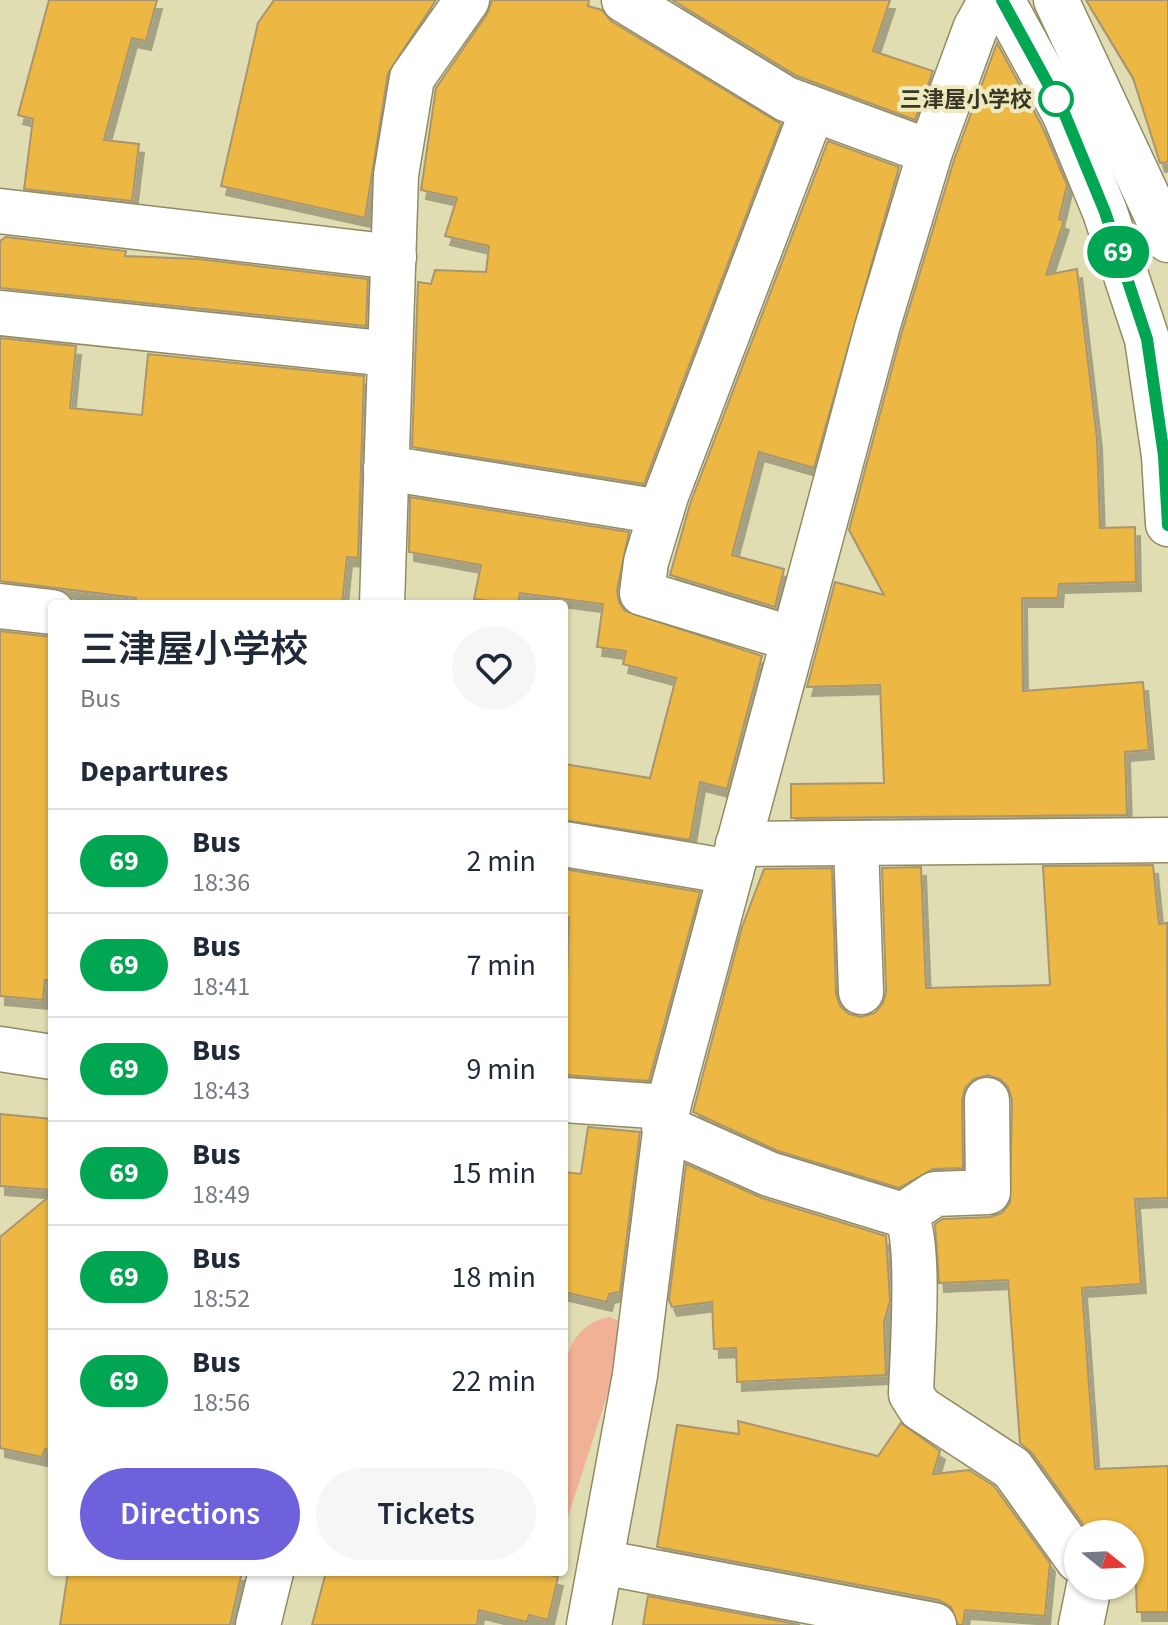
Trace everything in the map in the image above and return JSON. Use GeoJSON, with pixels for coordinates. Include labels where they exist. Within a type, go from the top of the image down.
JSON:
{"type":"FeatureCollection","features":[{"type":"Feature","properties":{"kind":"street"},"geometry":{"type":"LineString","coordinates":[[382,600],[396,175],[412,78],[467,0]]}},
{"type":"Feature","properties":{"kind":"street"},"geometry":{"type":"LineString","coordinates":[[624,0],[786,99],[930,152]]}},
{"type":"Feature","properties":{"kind":"street"},"geometry":{"type":"LineString","coordinates":[[589,1625],[635,1375],[666,1117],[877,328],[930,152],[975,29],[991,0]]}},
{"type":"Feature","properties":{"kind":"street"},"geometry":{"type":"LineString","coordinates":[[1002,0],[1065,115],[1105,212],[1147,339],[1164,456],[1168,524]]}},
{"type":"Feature","properties":{"kind":"street"},"geometry":{"type":"LineString","coordinates":[[1056,0],[1167,234]]}},
{"type":"Feature","properties":{"kind":"street"},"geometry":{"type":"LineString","coordinates":[[793,639],[642,593],[661,512],[813,109]]}},
{"type":"Feature","properties":{"kind":"street"},"geometry":{"type":"LineString","coordinates":[[0,211],[394,257]]}},
{"type":"Feature","properties":{"kind":"street"},"geometry":{"type":"LineString","coordinates":[[1105,212],[1167,234]]}},
{"type":"Feature","properties":{"kind":"street"},"geometry":{"type":"LineString","coordinates":[[0,313],[390,354]]}},
{"type":"Feature","properties":{"kind":"street"},"geometry":{"type":"LineString","coordinates":[[386,468],[661,512]]}},
{"type":"Feature","properties":{"kind":"street"},"geometry":{"type":"LineString","coordinates":[[0,606],[48,612]]}},
{"type":"Feature","properties":{"kind":"street"},"geometry":{"type":"LineString","coordinates":[[568,844],[734,858],[856,843],[1168,840]]}},
{"type":"Feature","properties":{"kind":"street"},"geometry":{"type":"LineString","coordinates":[[856,843],[861,992]]}},
{"type":"Feature","properties":{"kind":"street"},"geometry":{"type":"LineString","coordinates":[[0,1049],[48,1056]]}},
{"type":"Feature","properties":{"kind":"street"},"geometry":{"type":"LineString","coordinates":[[903,1215],[935,1194],[988,1192],[987,1100]]}},
{"type":"Feature","properties":{"kind":"street"},"geometry":{"type":"LineString","coordinates":[[568,1101],[666,1117],[769,1174],[903,1215],[911,1225],[913,1257],[911,1394],[920,1408],[1012,1468],[1064,1540]]}},
{"type":"Feature","properties":{"kind":"street"},"geometry":{"type":"LineString","coordinates":[[601,1562],[934,1625]]}},
{"type":"Feature","properties":{"kind":"street"},"geometry":{"type":"LineString","coordinates":[[258,1625],[270,1576]]}},
{"type":"Feature","properties":{"kind":"street"},"geometry":{"type":"LineString","coordinates":[[1081,1625],[1086,1600]]}},
{"type":"Feature","properties":{"kind":"shaded area"},"geometry":{"type":"Polygon","coordinates":[[[610,1317],[619,1321],[616,1368],[568,1517],[568,1356],[583,1329],[610,1317]]]}},
{"type":"Feature","properties":{"kind":"building"},"geometry":{"type":"Polygon","coordinates":[[[49,0],[157,0],[146,41],[132,38],[104,140],[139,144],[132,201],[24,189],[33,119],[18,115],[49,0]]]}},
{"type":"Feature","properties":{"kind":"building"},"geometry":{"type":"Polygon","coordinates":[[[274,0],[436,0],[388,73],[365,218],[221,186],[258,23],[274,0]]]}},
{"type":"Feature","properties":{"kind":"building"},"geometry":{"type":"Polygon","coordinates":[[[492,0],[589,0],[588,6],[602,10],[611,21],[781,124],[644,484],[412,447],[418,282],[431,284],[435,270],[486,272],[489,246],[445,236],[457,198],[421,190],[436,88],[487,14],[492,0]]]}},
{"type":"Feature","properties":{"kind":"building"},"geometry":{"type":"Polygon","coordinates":[[[672,0],[890,0],[873,51],[933,71],[915,120],[797,76],[672,0]]]}},
{"type":"Feature","properties":{"kind":"building"},"geometry":{"type":"Polygon","coordinates":[[[1086,0],[1168,0],[1168,162],[1160,163],[1133,78],[1086,0]]]}},
{"type":"Feature","properties":{"kind":"building"},"geometry":{"type":"Polygon","coordinates":[[[997,43],[1042,126],[1067,185],[1059,219],[1064,221],[1046,275],[1077,269],[1097,439],[1100,528],[1135,527],[1136,582],[1059,584],[1058,598],[1022,598],[1023,691],[1143,682],[1149,750],[1125,752],[1127,815],[791,818],[791,784],[884,783],[880,685],[807,687],[835,582],[884,595],[849,530],[901,335],[954,160],[997,43]]]}},
{"type":"Feature","properties":{"kind":"building"},"geometry":{"type":"Polygon","coordinates":[[[828,141],[899,167],[814,468],[759,452],[732,555],[784,569],[775,607],[670,575],[690,504],[828,141]]]}},
{"type":"Feature","properties":{"kind":"building"},"geometry":{"type":"Polygon","coordinates":[[[6,237],[126,251],[125,256],[198,259],[368,279],[366,326],[0,288],[0,241],[6,237]]]}},
{"type":"Feature","properties":{"kind":"building"},"geometry":{"type":"Polygon","coordinates":[[[0,338],[76,346],[70,408],[142,415],[148,354],[364,376],[358,558],[347,557],[342,600],[136,600],[0,581],[0,338]]]}},
{"type":"Feature","properties":{"kind":"building"},"geometry":{"type":"Polygon","coordinates":[[[410,497],[629,532],[617,590],[619,602],[625,611],[762,656],[727,789],[700,782],[690,840],[568,821],[568,765],[650,778],[676,678],[623,664],[626,651],[597,647],[603,604],[520,593],[519,600],[474,599],[481,565],[409,552],[410,497]]]}},
{"type":"Feature","properties":{"kind":"building"},"geometry":{"type":"Polygon","coordinates":[[[0,631],[48,637],[48,980],[45,980],[43,1000],[0,996],[0,631]]]}},
{"type":"Feature","properties":{"kind":"building"},"geometry":{"type":"Polygon","coordinates":[[[1153,865],[1159,924],[1167,923],[1168,1198],[1135,1199],[1141,1284],[1082,1288],[1095,1469],[1168,1466],[1168,1612],[1137,1612],[1137,1600],[1144,1600],[1144,1520],[1080,1520],[1032,1453],[1020,1443],[1008,1280],[939,1283],[935,1224],[943,1219],[990,1217],[1002,1213],[1010,1203],[1012,1100],[1008,1087],[1000,1079],[988,1075],[974,1079],[965,1088],[962,1100],[963,1168],[933,1169],[899,1188],[778,1151],[693,1112],[742,927],[764,869],[832,868],[836,994],[840,1006],[849,1014],[861,1017],[875,1013],[883,1003],[886,992],[882,868],[921,867],[926,988],[1050,985],[1043,866],[1153,865]]]}},
{"type":"Feature","properties":{"kind":"building"},"geometry":{"type":"Polygon","coordinates":[[[568,870],[700,892],[649,1081],[568,1075],[568,870]]]}},
{"type":"Feature","properties":{"kind":"building"},"geometry":{"type":"Polygon","coordinates":[[[0,1114],[48,1119],[48,1190],[0,1186],[0,1114]]]}},
{"type":"Feature","properties":{"kind":"building"},"geometry":{"type":"Polygon","coordinates":[[[588,1127],[640,1132],[620,1292],[609,1294],[607,1302],[568,1293],[568,1172],[581,1174],[588,1127]]]}},
{"type":"Feature","properties":{"kind":"building"},"geometry":{"type":"Polygon","coordinates":[[[686,1164],[762,1198],[886,1236],[890,1301],[884,1322],[886,1375],[737,1382],[736,1348],[714,1349],[712,1302],[672,1307],[669,1300],[686,1164]]]}},
{"type":"Feature","properties":{"kind":"building"},"geometry":{"type":"Polygon","coordinates":[[[48,1197],[48,1449],[45,1449],[42,1457],[0,1448],[0,1237],[48,1197]]]}},
{"type":"Feature","properties":{"kind":"building"},"geometry":{"type":"Polygon","coordinates":[[[738,1421],[878,1456],[901,1423],[940,1451],[933,1474],[969,1470],[994,1486],[1050,1563],[1045,1616],[965,1610],[963,1625],[958,1625],[951,1607],[939,1600],[657,1547],[677,1425],[739,1434],[738,1421]]]}},
{"type":"Feature","properties":{"kind":"building"},"geometry":{"type":"Polygon","coordinates":[[[67,1576],[241,1576],[230,1625],[60,1625],[67,1576]]]}},
{"type":"Feature","properties":{"kind":"building"},"geometry":{"type":"Polygon","coordinates":[[[325,1576],[558,1577],[548,1620],[529,1615],[527,1622],[479,1610],[477,1625],[312,1625],[325,1576]]]}},
{"type":"Feature","properties":{"kind":"building"},"geometry":{"type":"Polygon","coordinates":[[[648,1596],[800,1625],[643,1625],[648,1596]]]}},
{"type":"Feature","properties":{"kind":"bus line","name":"69"},"geometry":{"type":"LineString","coordinates":[[1002,0],[1065,115],[1105,212],[1147,339],[1164,456],[1168,525]]}},
{"type":"Feature","properties":{"kind":"place","name":"三津屋小学校"},"geometry":{"type":"Point","coordinates":[1056,99]}}]}
